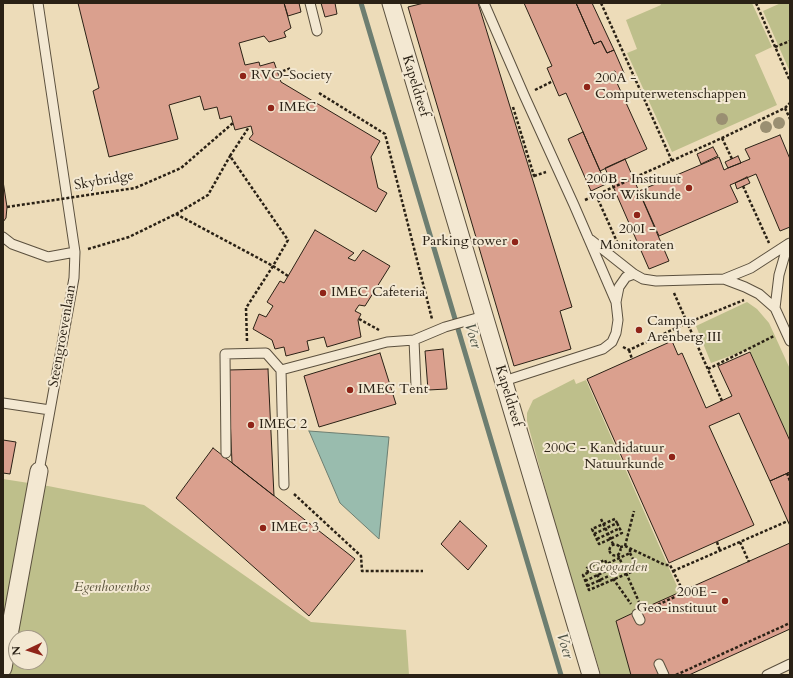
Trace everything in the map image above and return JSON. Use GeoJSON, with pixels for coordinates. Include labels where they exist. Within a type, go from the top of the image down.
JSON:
{"type":"FeatureCollection","features":[{"type":"Feature","properties":{"kind":"street","name":"Kapeldreef"},"geometry":{"type":"LineString","coordinates":[[391,3],[591,675]]}},
{"type":"Feature","properties":{"kind":"street","name":"Steengroevenlaan"},"geometry":{"type":"LineString","coordinates":[[3,668],[7,628],[40,471]]}},
{"type":"Feature","properties":{"kind":"lane","name":"Steengroevenlaan"},"geometry":{"type":"LineString","coordinates":[[38,3],[75,252],[74,278],[40,471]]}},
{"type":"Feature","properties":{"kind":"lane"},"geometry":{"type":"LineString","coordinates":[[310,3],[317,31]]}},
{"type":"Feature","properties":{"kind":"lane"},"geometry":{"type":"LineString","coordinates":[[484,3],[616,302],[618,320],[616,333],[612,342],[603,349],[504,381]]}},
{"type":"Feature","properties":{"kind":"lane"},"geometry":{"type":"LineString","coordinates":[[3,237],[12,244],[48,257],[75,252]]}},
{"type":"Feature","properties":{"kind":"lane"},"geometry":{"type":"LineString","coordinates":[[589,239],[634,274],[643,279],[668,281],[724,279],[751,268],[789,244]]}},
{"type":"Feature","properties":{"kind":"lane"},"geometry":{"type":"LineString","coordinates":[[775,308],[779,274],[789,244]]}},
{"type":"Feature","properties":{"kind":"lane"},"geometry":{"type":"LineString","coordinates":[[616,302],[619,287],[626,277],[634,274]]}},
{"type":"Feature","properties":{"kind":"lane"},"geometry":{"type":"LineString","coordinates":[[724,279],[758,294],[775,308],[790,341]]}},
{"type":"Feature","properties":{"kind":"lane"},"geometry":{"type":"LineString","coordinates":[[281,370],[387,342],[414,340],[445,327],[484,316]]}},
{"type":"Feature","properties":{"kind":"lane"},"geometry":{"type":"LineString","coordinates":[[414,340],[416,386]]}},
{"type":"Feature","properties":{"kind":"lane"},"geometry":{"type":"LineString","coordinates":[[226,453],[225,354],[266,353],[281,370],[284,485]]}},
{"type":"Feature","properties":{"kind":"lane"},"geometry":{"type":"LineString","coordinates":[[3,403],[50,410]]}},
{"type":"Feature","properties":{"kind":"lane"},"geometry":{"type":"LineString","coordinates":[[659,664],[664,675]]}},
{"type":"Feature","properties":{"kind":"lane"},"geometry":{"type":"LineString","coordinates":[[767,675],[790,664]]}},
{"type":"Feature","properties":{"kind":"path"},"geometry":{"type":"LineString","coordinates":[[601,3],[672,161]]}},
{"type":"Feature","properties":{"kind":"path"},"geometry":{"type":"LineString","coordinates":[[756,3],[790,81]]}},
{"type":"Feature","properties":{"kind":"path"},"geometry":{"type":"LineString","coordinates":[[775,47],[790,41]]}},
{"type":"Feature","properties":{"kind":"path"},"geometry":{"type":"LineString","coordinates":[[278,73],[291,68]]}},
{"type":"Feature","properties":{"kind":"path"},"geometry":{"type":"LineString","coordinates":[[524,96],[553,81]]}},
{"type":"Feature","properties":{"kind":"path"},"geometry":{"type":"LineString","coordinates":[[319,93],[385,134],[435,331]]}},
{"type":"Feature","properties":{"kind":"path"},"geometry":{"type":"LineString","coordinates":[[512,102],[534,176],[532,177]]}},
{"type":"Feature","properties":{"kind":"path"},"geometry":{"type":"LineString","coordinates":[[600,193],[722,138],[785,108],[790,103]]}},
{"type":"Feature","properties":{"kind":"path"},"geometry":{"type":"LineString","coordinates":[[785,108],[790,119]]}},
{"type":"Feature","properties":{"kind":"path","name":"Skybridge"},"geometry":{"type":"LineString","coordinates":[[7,207],[134,188],[181,168],[233,123]]}},
{"type":"Feature","properties":{"kind":"path"},"geometry":{"type":"LineString","coordinates":[[75,252],[129,237],[176,214],[208,195],[230,156],[249,127]]}},
{"type":"Feature","properties":{"kind":"path"},"geometry":{"type":"LineString","coordinates":[[722,138],[732,159]]}},
{"type":"Feature","properties":{"kind":"path"},"geometry":{"type":"LineString","coordinates":[[230,156],[288,240],[246,308],[247,342],[253,353]]}},
{"type":"Feature","properties":{"kind":"path"},"geometry":{"type":"LineString","coordinates":[[743,186],[774,254]]}},
{"type":"Feature","properties":{"kind":"path"},"geometry":{"type":"LineString","coordinates":[[596,195],[621,249]]}},
{"type":"Feature","properties":{"kind":"path"},"geometry":{"type":"LineString","coordinates":[[176,214],[273,266],[288,276]]}},
{"type":"Feature","properties":{"kind":"path"},"geometry":{"type":"LineString","coordinates":[[668,281],[722,401]]}},
{"type":"Feature","properties":{"kind":"path"},"geometry":{"type":"LineString","coordinates":[[629,350],[687,323],[758,294]]}},
{"type":"Feature","properties":{"kind":"path"},"geometry":{"type":"LineString","coordinates":[[708,369],[785,330]]}},
{"type":"Feature","properties":{"kind":"path"},"geometry":{"type":"LineString","coordinates":[[612,342],[629,350],[632,359]]}},
{"type":"Feature","properties":{"kind":"path"},"geometry":{"type":"LineString","coordinates":[[787,474],[790,481]]}},
{"type":"Feature","properties":{"kind":"path"},"geometry":{"type":"LineString","coordinates":[[284,485],[361,556],[362,571],[422,570]]}},
{"type":"Feature","properties":{"kind":"path"},"geometry":{"type":"LineString","coordinates":[[625,546],[634,511]]}},
{"type":"Feature","properties":{"kind":"path"},"geometry":{"type":"LineString","coordinates":[[615,518],[622,533],[599,544],[592,529],[603,524],[615,518]]}},
{"type":"Feature","properties":{"kind":"path"},"geometry":{"type":"LineString","coordinates":[[601,519],[613,544],[617,544],[620,547],[625,546],[666,565],[670,565],[683,593],[640,615]]}},
{"type":"Feature","properties":{"kind":"path"},"geometry":{"type":"LineString","coordinates":[[673,571],[788,521]]}},
{"type":"Feature","properties":{"kind":"path"},"geometry":{"type":"LineString","coordinates":[[594,534],[617,523]]}},
{"type":"Feature","properties":{"kind":"path"},"geometry":{"type":"LineString","coordinates":[[597,539],[620,528]]}},
{"type":"Feature","properties":{"kind":"path"},"geometry":{"type":"LineString","coordinates":[[717,542],[720,551]]}},
{"type":"Feature","properties":{"kind":"path"},"geometry":{"type":"LineString","coordinates":[[740,542],[749,562]]}},
{"type":"Feature","properties":{"kind":"path"},"geometry":{"type":"LineString","coordinates":[[613,544],[609,548],[610,552],[613,556],[618,557],[639,602]]}},
{"type":"Feature","properties":{"kind":"path"},"geometry":{"type":"LineString","coordinates":[[618,557],[621,552],[620,547]]}},
{"type":"Feature","properties":{"kind":"path"},"geometry":{"type":"LineString","coordinates":[[630,549],[630,553],[638,569],[589,590],[583,575],[618,557],[630,553]]}},
{"type":"Feature","properties":{"kind":"path"},"geometry":{"type":"LineString","coordinates":[[588,573],[587,568],[605,560],[614,580],[632,606]]}},
{"type":"Feature","properties":{"kind":"path"},"geometry":{"type":"LineString","coordinates":[[585,580],[621,564]]}},
{"type":"Feature","properties":{"kind":"path"},"geometry":{"type":"LineString","coordinates":[[587,586],[624,569]]}},
{"type":"Feature","properties":{"kind":"path"},"geometry":{"type":"LineString","coordinates":[[595,570],[602,585]]}},
{"type":"Feature","properties":{"kind":"path"},"geometry":{"type":"LineString","coordinates":[[676,675],[790,623]]}},
{"type":"Feature","properties":{"kind":"green space"},"geometry":{"type":"Polygon","coordinates":[[[660,3],[752,3],[772,47],[755,55],[777,105],[672,152],[627,53],[637,49],[626,20],[661,5],[660,3]]]}},
{"type":"Feature","properties":{"kind":"green space"},"geometry":{"type":"Polygon","coordinates":[[[781,3],[790,3],[790,72],[763,11],[781,3]]]}},
{"type":"Feature","properties":{"kind":"green space"},"geometry":{"type":"Polygon","coordinates":[[[747,302],[757,309],[769,323],[790,369],[790,441],[749,349],[711,363],[696,326],[747,302]]]}},
{"type":"Feature","properties":{"kind":"green space","name":"Geogarden"},"geometry":{"type":"Polygon","coordinates":[[[574,379],[576,384],[586,380],[680,593],[616,621],[631,675],[601,675],[558,535],[527,421],[527,413],[533,400],[574,379]]]}},
{"type":"Feature","properties":{"kind":"green space","name":"Egenhovenbos"},"geometry":{"type":"Polygon","coordinates":[[[3,479],[48,486],[144,505],[311,622],[406,630],[409,675],[3,675],[3,479]]]}},
{"type":"Feature","properties":{"kind":"shaded area"},"geometry":{"type":"Polygon","coordinates":[[[309,431],[389,437],[379,539],[340,503],[309,431]]]}},
{"type":"Feature","properties":{"kind":"building","name":"IMEC"},"geometry":{"type":"Polygon","coordinates":[[[78,3],[284,3],[291,28],[284,32],[286,37],[269,42],[264,36],[239,43],[245,65],[259,62],[260,66],[274,62],[281,82],[380,141],[371,157],[378,188],[387,193],[376,212],[249,139],[253,134],[251,126],[235,130],[231,116],[220,119],[217,107],[204,110],[200,96],[169,105],[178,139],[109,157],[93,91],[99,88],[78,3]]]}},
{"type":"Feature","properties":{"kind":"building"},"geometry":{"type":"Polygon","coordinates":[[[284,3],[299,3],[301,12],[288,16],[284,3]]]}},
{"type":"Feature","properties":{"kind":"building"},"geometry":{"type":"Polygon","coordinates":[[[321,3],[335,3],[337,14],[325,17],[321,3]]]}},
{"type":"Feature","properties":{"kind":"building","name":"Parking tower"},"geometry":{"type":"Polygon","coordinates":[[[424,3],[478,3],[572,307],[560,311],[571,349],[514,366],[408,7],[424,3]]]}},
{"type":"Feature","properties":{"kind":"building","name":"200A - Computerwetenschappen"},"geometry":{"type":"Polygon","coordinates":[[[524,3],[576,3],[594,44],[601,41],[607,53],[614,50],[624,73],[617,76],[615,71],[612,72],[647,149],[600,171],[566,93],[559,96],[547,68],[552,66],[524,3]]]}},
{"type":"Feature","properties":{"kind":"building"},"geometry":{"type":"Polygon","coordinates":[[[576,3],[592,3],[614,50],[607,53],[601,41],[594,44],[576,3]]]}},
{"type":"Feature","properties":{"kind":"building"},"geometry":{"type":"Polygon","coordinates":[[[583,132],[606,184],[591,191],[568,139],[583,132]]]}},
{"type":"Feature","properties":{"kind":"building","name":"200B - Instituut voor Wiskunde"},"geometry":{"type":"Polygon","coordinates":[[[780,135],[790,159],[790,227],[780,231],[756,174],[730,185],[738,202],[659,236],[639,191],[719,157],[724,170],[750,159],[745,149],[780,135]]]}},
{"type":"Feature","properties":{"kind":"building"},"geometry":{"type":"Polygon","coordinates":[[[713,147],[718,156],[701,164],[697,154],[713,147]]]}},
{"type":"Feature","properties":{"kind":"building"},"geometry":{"type":"Polygon","coordinates":[[[738,156],[741,163],[728,168],[725,162],[738,156]]]}},
{"type":"Feature","properties":{"kind":"building","name":"200I - Monitoraten"},"geometry":{"type":"Polygon","coordinates":[[[625,159],[669,261],[649,269],[605,168],[625,159]]]}},
{"type":"Feature","properties":{"kind":"building"},"geometry":{"type":"Polygon","coordinates":[[[747,177],[750,183],[737,189],[735,183],[747,177]]]}},
{"type":"Feature","properties":{"kind":"building"},"geometry":{"type":"Polygon","coordinates":[[[3,181],[7,207],[6,218],[3,222],[3,181]]]}},
{"type":"Feature","properties":{"kind":"building","name":"IMEC Cafeteria"},"geometry":{"type":"Polygon","coordinates":[[[315,230],[354,253],[348,258],[355,261],[363,250],[390,266],[365,306],[359,305],[355,311],[361,314],[358,320],[361,337],[327,347],[324,337],[307,341],[309,350],[286,356],[284,347],[275,349],[272,340],[253,329],[259,314],[266,317],[273,306],[267,302],[280,281],[284,283],[315,230]]]}},
{"type":"Feature","properties":{"kind":"building","name":"200C - Kandidatuur Natuurkunde"},"geometry":{"type":"Polygon","coordinates":[[[672,341],[678,355],[682,353],[706,408],[732,396],[718,366],[750,352],[790,441],[790,472],[770,481],[739,413],[709,426],[754,525],[669,563],[587,379],[672,341]]]}},
{"type":"Feature","properties":{"kind":"building"},"geometry":{"type":"Polygon","coordinates":[[[443,349],[447,389],[428,390],[425,351],[443,349]]]}},
{"type":"Feature","properties":{"kind":"building","name":"IMEC Tent"},"geometry":{"type":"Polygon","coordinates":[[[380,353],[396,404],[319,427],[304,376],[380,353]]]}},
{"type":"Feature","properties":{"kind":"building","name":"IMEC 2"},"geometry":{"type":"Polygon","coordinates":[[[268,369],[274,496],[232,463],[228,370],[268,369]]]}},
{"type":"Feature","properties":{"kind":"building"},"geometry":{"type":"Polygon","coordinates":[[[3,440],[16,442],[10,474],[3,473],[3,440]]]}},
{"type":"Feature","properties":{"kind":"building","name":"IMEC 3"},"geometry":{"type":"Polygon","coordinates":[[[213,448],[355,559],[309,616],[176,498],[213,448]]]}},
{"type":"Feature","properties":{"kind":"building"},"geometry":{"type":"Polygon","coordinates":[[[790,472],[790,526],[770,481],[790,472]]]}},
{"type":"Feature","properties":{"kind":"building"},"geometry":{"type":"Polygon","coordinates":[[[460,521],[487,546],[468,570],[441,544],[460,521]]]}},
{"type":"Feature","properties":{"kind":"building","name":"200E - Geo-instituut"},"geometry":{"type":"Polygon","coordinates":[[[790,543],[790,629],[689,675],[669,675],[663,663],[660,675],[631,675],[616,621],[633,613],[644,618],[640,610],[790,543]]]}},
{"type":"Feature","properties":{"kind":"waterway","name":"Voer"},"geometry":{"type":"LineString","coordinates":[[361,3],[561,675]]}},
{"type":"Feature","properties":{"kind":"place","name":"RVO-Society"},"geometry":{"type":"Point","coordinates":[243,76]}},
{"type":"Feature","properties":{"kind":"place","name":"200A - Computerwetenschappen"},"geometry":{"type":"Point","coordinates":[587,87]}},
{"type":"Feature","properties":{"kind":"place","name":"IMEC"},"geometry":{"type":"Point","coordinates":[271,108]}},
{"type":"Feature","properties":{"kind":"place","name":"200B - Instituut voor Wiskunde"},"geometry":{"type":"Point","coordinates":[689,188]}},
{"type":"Feature","properties":{"kind":"place","name":"200I - Monitoraten"},"geometry":{"type":"Point","coordinates":[637,215]}},
{"type":"Feature","properties":{"kind":"place","name":"Parking tower"},"geometry":{"type":"Point","coordinates":[515,242]}},
{"type":"Feature","properties":{"kind":"place","name":"IMEC Cafeteria"},"geometry":{"type":"Point","coordinates":[323,293]}},
{"type":"Feature","properties":{"kind":"place","name":"Campus Arenberg III"},"geometry":{"type":"Point","coordinates":[639,330]}},
{"type":"Feature","properties":{"kind":"place","name":"IMEC Tent"},"geometry":{"type":"Point","coordinates":[350,390]}},
{"type":"Feature","properties":{"kind":"place","name":"IMEC 2"},"geometry":{"type":"Point","coordinates":[251,425]}},
{"type":"Feature","properties":{"kind":"place","name":"200C - Kandidatuur Natuurkunde"},"geometry":{"type":"Point","coordinates":[672,457]}},
{"type":"Feature","properties":{"kind":"place","name":"IMEC 3"},"geometry":{"type":"Point","coordinates":[263,528]}},
{"type":"Feature","properties":{"kind":"place","name":"200E - Geo-instituut"},"geometry":{"type":"Point","coordinates":[725,601]}}]}
